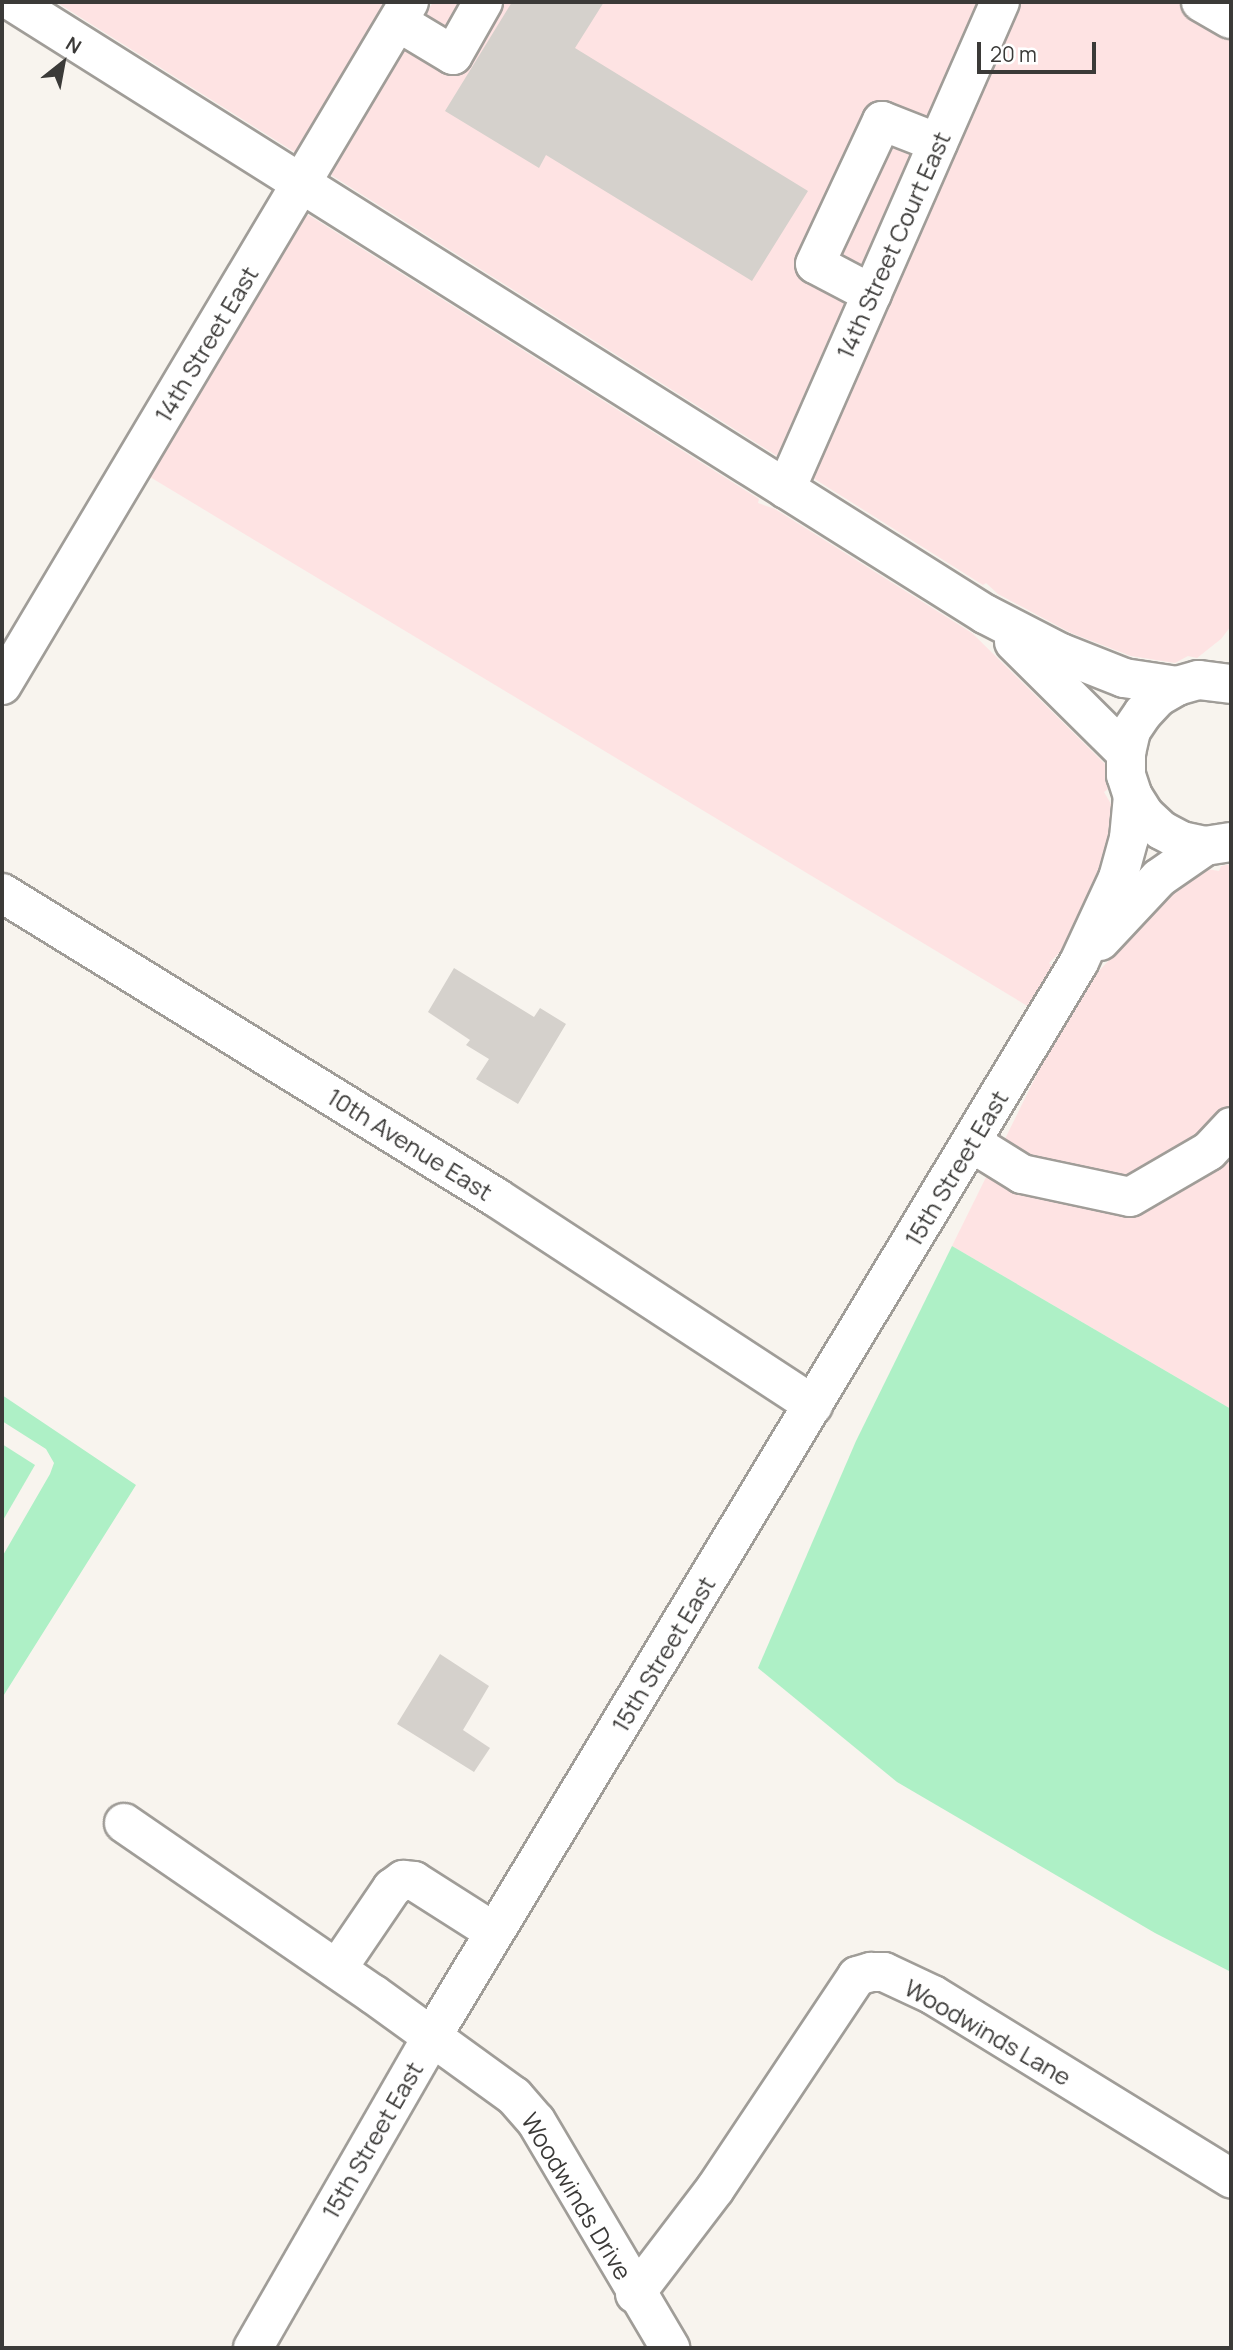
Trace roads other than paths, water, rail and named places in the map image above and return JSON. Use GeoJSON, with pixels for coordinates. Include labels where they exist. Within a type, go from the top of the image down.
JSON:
{"type":"FeatureCollection","features":[{"type":"Feature","properties":{"kind":"street"},"geometry":{"type":"LineString","coordinates":[[13,2],[985,614],[1061,653],[1124,678],[1211,677]]}},
{"type":"Feature","properties":{"kind":"street"},"geometry":{"type":"LineString","coordinates":[[404,12],[453,55],[483,2]]}},
{"type":"Feature","properties":{"kind":"street","name":"14th Street Court East"},"geometry":{"type":"LineString","coordinates":[[786,489],[1000,2]]}},
{"type":"Feature","properties":{"kind":"street"},"geometry":{"type":"LineString","coordinates":[[1201,2],[1231,19]]}},
{"type":"Feature","properties":{"kind":"street","name":"14th Street East"},"geometry":{"type":"LineString","coordinates":[[2,685],[404,12]]}},
{"type":"Feature","properties":{"kind":"street"},"geometry":{"type":"LineString","coordinates":[[872,294],[815,264],[882,121],[938,143]]}},
{"type":"Feature","properties":{"kind":"street"},"geometry":{"type":"LineString","coordinates":[[985,614],[1126,753]]}},
{"type":"Feature","properties":{"kind":"street"},"geometry":{"type":"LineString","coordinates":[[1211,677],[1158,697],[1143,713],[1132,731],[1126,753],[1126,775],[1133,796],[1145,815],[1161,830],[1182,841],[1218,844]]}},
{"type":"Feature","properties":{"kind":"street","name":"15th Street East"},"geometry":{"type":"LineString","coordinates":[[253,2348],[431,2038],[1079,962],[1118,878],[1129,838],[1133,796]]}},
{"type":"Feature","properties":{"kind":"street","name":"15th Street East"},"geometry":{"type":"LineString","coordinates":[[1079,962],[1159,878],[1218,844]]}},
{"type":"Feature","properties":{"kind":"street","name":"10th Avenue East"},"geometry":{"type":"LineString","coordinates":[[2,892],[497,1198],[813,1405]]}},
{"type":"Feature","properties":{"kind":"street"},"geometry":{"type":"LineString","coordinates":[[972,1143],[1022,1174],[1130,1197],[1209,1152],[1231,1127]]}},
{"type":"Feature","properties":{"kind":"street","name":"Woodwinds Drive"},"geometry":{"type":"LineString","coordinates":[[124,1823],[497,2082],[536,2121],[635,2294],[670,2348]]}},
{"type":"Feature","properties":{"kind":"street"},"geometry":{"type":"LineString","coordinates":[[337,1969],[391,1888],[403,1880],[414,1881],[494,1933]]}},
{"type":"Feature","properties":{"kind":"street","name":"Woodwinds Lane"},"geometry":{"type":"LineString","coordinates":[[635,2294],[715,2189],[857,1976],[872,1972],[884,1972],[933,1995],[1231,2178]]}}]}
